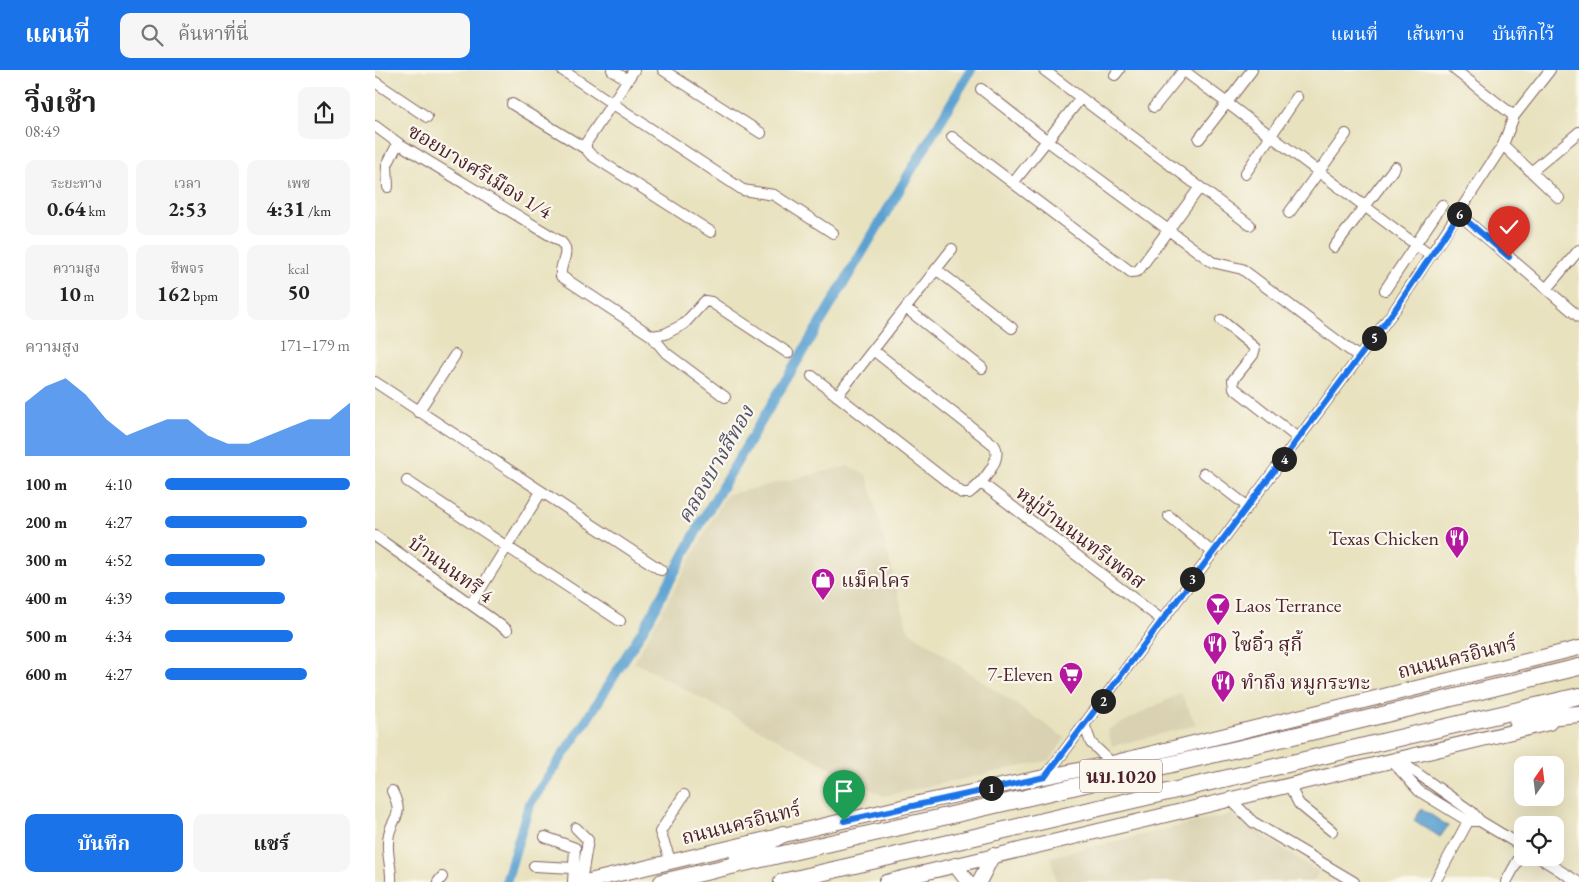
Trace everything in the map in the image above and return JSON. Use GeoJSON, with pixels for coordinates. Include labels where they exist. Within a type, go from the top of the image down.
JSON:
{"type":"FeatureCollection","features":[{"type":"Feature","properties":{"kind":"main road","name":"ถนนนครอินทร์"},"geometry":{"type":"LineString","coordinates":[[585,882],[783,834],[1112,763],[1579,648]]}},
{"type":"Feature","properties":{"kind":"main road","name":"ถนนนครอินทร์"},"geometry":{"type":"LineString","coordinates":[[662,882],[1105,780],[1579,667]]}},
{"type":"Feature","properties":{"kind":"main road","name":"นบ.1020"},"geometry":{"type":"LineString","coordinates":[[782,882],[1579,696]]}},
{"type":"Feature","properties":{"kind":"main road"},"geometry":{"type":"LineString","coordinates":[[1458,725],[1579,715]]}},
{"type":"Feature","properties":{"kind":"main road","name":"นบ.1020"},"geometry":{"type":"LineString","coordinates":[[886,882],[1579,715]]}},
{"type":"Feature","properties":{"kind":"main road"},"geometry":{"type":"LineString","coordinates":[[694,874],[717,862],[767,843],[783,834]]}},
{"type":"Feature","properties":{"kind":"main road"},"geometry":{"type":"LineString","coordinates":[[979,882],[993,855]]}},
{"type":"Feature","properties":{"kind":"main road"},"geometry":{"type":"LineString","coordinates":[[955,865],[968,882]]}},
{"type":"Feature","properties":{"kind":"street"},"geometry":{"type":"LineString","coordinates":[[563,70],[743,190],[775,195],[833,233]]}},
{"type":"Feature","properties":{"kind":"street"},"geometry":{"type":"LineString","coordinates":[[612,70],[628,80]]}},
{"type":"Feature","properties":{"kind":"street"},"geometry":{"type":"LineString","coordinates":[[586,149],[586,143],[635,70]]}},
{"type":"Feature","properties":{"kind":"street"},"geometry":{"type":"LineString","coordinates":[[663,70],[761,133]]}},
{"type":"Feature","properties":{"kind":"street"},"geometry":{"type":"LineString","coordinates":[[1044,70],[1250,225]]}},
{"type":"Feature","properties":{"kind":"street"},"geometry":{"type":"LineString","coordinates":[[1154,107],[1183,70],[1431,256]]}},
{"type":"Feature","properties":{"kind":"street"},"geometry":{"type":"LineString","coordinates":[[1199,139],[1252,70]]}},
{"type":"Feature","properties":{"kind":"street"},"geometry":{"type":"LineString","coordinates":[[1455,70],[1514,116]]}},
{"type":"Feature","properties":{"kind":"street"},"geometry":{"type":"LineString","coordinates":[[1045,777],[1396,308],[1503,145],[1514,116],[1550,70]]}},
{"type":"Feature","properties":{"kind":"street"},"geometry":{"type":"LineString","coordinates":[[375,82],[427,117]]}},
{"type":"Feature","properties":{"kind":"street"},"geometry":{"type":"LineString","coordinates":[[981,90],[1212,262],[1241,269],[1359,357]]}},
{"type":"Feature","properties":{"kind":"street"},"geometry":{"type":"LineString","coordinates":[[1245,174],[1297,96]]}},
{"type":"Feature","properties":{"kind":"street"},"geometry":{"type":"LineString","coordinates":[[1013,183],[1081,98]]}},
{"type":"Feature","properties":{"kind":"street"},"geometry":{"type":"LineString","coordinates":[[512,104],[586,149],[591,155],[711,232]]}},
{"type":"Feature","properties":{"kind":"street","name":"ซอยบางศรีเมือง 1/4"},"geometry":{"type":"LineString","coordinates":[[375,126],[398,143],[524,218],[566,247],[567,253],[560,270],[561,276],[652,336]]}},
{"type":"Feature","properties":{"kind":"street"},"geometry":{"type":"LineString","coordinates":[[1531,172],[1579,132]]}},
{"type":"Feature","properties":{"kind":"street"},"geometry":{"type":"LineString","coordinates":[[1289,213],[1346,134]]}},
{"type":"Feature","properties":{"kind":"street"},"geometry":{"type":"LineString","coordinates":[[952,137],[1131,272],[1138,271],[1200,187]]}},
{"type":"Feature","properties":{"kind":"street"},"geometry":{"type":"LineString","coordinates":[[388,187],[387,165],[398,143]]}},
{"type":"Feature","properties":{"kind":"street"},"geometry":{"type":"LineString","coordinates":[[1503,145],[1559,198]]}},
{"type":"Feature","properties":{"kind":"street"},"geometry":{"type":"LineString","coordinates":[[1334,247],[1395,167]]}},
{"type":"Feature","properties":{"kind":"street"},"geometry":{"type":"LineString","coordinates":[[1385,290],[1442,205]]}},
{"type":"Feature","properties":{"kind":"street"},"geometry":{"type":"LineString","coordinates":[[1459,214],[1579,317]]}},
{"type":"Feature","properties":{"kind":"street"},"geometry":{"type":"LineString","coordinates":[[837,396],[952,249]]}},
{"type":"Feature","properties":{"kind":"street"},"geometry":{"type":"LineString","coordinates":[[1546,289],[1579,250]]}},
{"type":"Feature","properties":{"kind":"street"},"geometry":{"type":"LineString","coordinates":[[937,269],[1012,328]]}},
{"type":"Feature","properties":{"kind":"street"},"geometry":{"type":"LineString","coordinates":[[652,336],[665,334],[684,324],[697,307],[705,302],[711,302],[788,353]]}},
{"type":"Feature","properties":{"kind":"street"},"geometry":{"type":"LineString","coordinates":[[906,308],[982,368]]}},
{"type":"Feature","properties":{"kind":"street"},"geometry":{"type":"LineString","coordinates":[[1221,320],[1255,348],[1253,355],[1233,380],[1234,388],[1299,440]]}},
{"type":"Feature","properties":{"kind":"street"},"geometry":{"type":"LineString","coordinates":[[652,336],[666,353],[725,397]]}},
{"type":"Feature","properties":{"kind":"street"},"geometry":{"type":"LineString","coordinates":[[813,376],[962,493],[969,494],[997,458],[998,450],[873,350]]}},
{"type":"Feature","properties":{"kind":"street"},"geometry":{"type":"LineString","coordinates":[[418,412],[455,355]]}},
{"type":"Feature","properties":{"kind":"street"},"geometry":{"type":"LineString","coordinates":[[375,382],[661,570]]}},
{"type":"Feature","properties":{"kind":"street"},"geometry":{"type":"LineString","coordinates":[[1204,473],[1247,506]]}},
{"type":"Feature","properties":{"kind":"street"},"geometry":{"type":"LineString","coordinates":[[407,481],[506,549],[620,621]]}},
{"type":"Feature","properties":{"kind":"street","name":"หมู่บ้านนนทรีเพลส"},"geometry":{"type":"LineString","coordinates":[[980,482],[1162,620]]}},
{"type":"Feature","properties":{"kind":"street"},"geometry":{"type":"LineString","coordinates":[[471,604],[541,492]]}},
{"type":"Feature","properties":{"kind":"street"},"geometry":{"type":"LineString","coordinates":[[1169,516],[1212,552]]}},
{"type":"Feature","properties":{"kind":"street","name":"บ้านนนทรี 4"},"geometry":{"type":"LineString","coordinates":[[375,536],[507,630]]}},
{"type":"Feature","properties":{"kind":"street"},"geometry":{"type":"LineString","coordinates":[[1084,724],[1091,743],[1112,763]]}},
{"type":"Feature","properties":{"kind":"street"},"geometry":{"type":"LineString","coordinates":[[1394,760],[1470,817],[1514,842]]}},
{"type":"Feature","properties":{"kind":"street"},"geometry":{"type":"LineString","coordinates":[[1289,785],[1299,804],[1332,831]]}},
{"type":"Feature","properties":{"kind":"street"},"geometry":{"type":"LineString","coordinates":[[391,882],[388,836],[399,811],[399,805],[392,791]]}},
{"type":"Feature","properties":{"kind":"street"},"geometry":{"type":"LineString","coordinates":[[671,862],[660,832],[684,795]]}},
{"type":"Feature","properties":{"kind":"street"},"geometry":{"type":"LineString","coordinates":[[1230,799],[1253,822],[1354,882]]}},
{"type":"Feature","properties":{"kind":"street"},"geometry":{"type":"LineString","coordinates":[[1435,882],[1470,817]]}},
{"type":"Feature","properties":{"kind":"street"},"geometry":{"type":"LineString","coordinates":[[576,828],[588,840],[581,882]]}},
{"type":"Feature","properties":{"kind":"street"},"geometry":{"type":"LineString","coordinates":[[545,837],[575,848],[573,882]]}},
{"type":"Feature","properties":{"kind":"street"},"geometry":{"type":"LineString","coordinates":[[534,866],[574,868]]}},
{"type":"Feature","properties":{"kind":"street"},"geometry":{"type":"LineString","coordinates":[[1506,882],[1515,866]]}},
{"type":"Feature","properties":{"kind":"street"},"geometry":{"type":"LineString","coordinates":[[1552,866],[1577,882]]}},
{"type":"Feature","properties":{"kind":"shaded area"},"geometry":{"type":"Polygon","coordinates":[[[848,466],[867,475],[908,630],[1065,738],[1050,760],[883,796],[634,662],[726,495],[848,466]]]}},
{"type":"Feature","properties":{"kind":"shaded area"},"geometry":{"type":"Polygon","coordinates":[[[1181,693],[1196,725],[1112,746],[1108,730],[1181,693]]]}},
{"type":"Feature","properties":{"kind":"shaded area"},"geometry":{"type":"Polygon","coordinates":[[[1231,814],[1319,872],[1313,882],[1057,882],[1050,857],[1231,814]]]}},
{"type":"Feature","properties":{"kind":"water"},"geometry":{"type":"Polygon","coordinates":[[[1422,809],[1448,826],[1440,837],[1414,820],[1422,809]]]}},
{"type":"Feature","properties":{"kind":"waterway","name":"คลองบางสีทอง"},"geometry":{"type":"LineString","coordinates":[[506,882],[529,805],[586,721],[650,618],[703,519],[971,70]]}},
{"type":"Feature","properties":{"kind":"place","name":"Texas Chicken"},"geometry":{"type":"Point","coordinates":[1457,559]}},
{"type":"Feature","properties":{"kind":"place","name":"แม็คโคร"},"geometry":{"type":"Point","coordinates":[823,601]}},
{"type":"Feature","properties":{"kind":"place","name":"Laos Terrance"},"geometry":{"type":"Point","coordinates":[1218,626]}},
{"type":"Feature","properties":{"kind":"place","name":"ไซอิ๋ว สุกี้"},"geometry":{"type":"Point","coordinates":[1215,665]}},
{"type":"Feature","properties":{"kind":"place","name":"7-Eleven"},"geometry":{"type":"Point","coordinates":[1071,695]}},
{"type":"Feature","properties":{"kind":"place","name":"ทำถึง หมูกระทะ"},"geometry":{"type":"Point","coordinates":[1223,703]}},
{"type":"Feature","properties":{"kind":"route"},"geometry":{"type":"LineString","coordinates":[[844,821],[923,802],[1045,777],[1212,552],[1305,432],[1396,308],[1459,214],[1509,257]]}}]}
